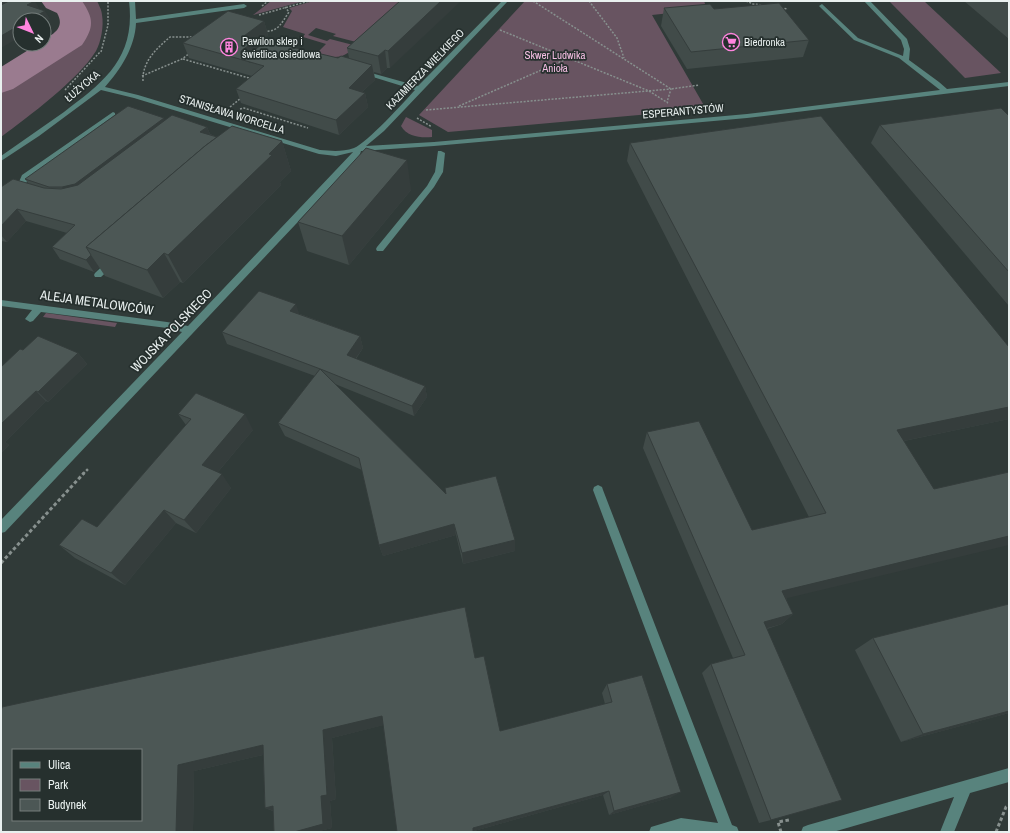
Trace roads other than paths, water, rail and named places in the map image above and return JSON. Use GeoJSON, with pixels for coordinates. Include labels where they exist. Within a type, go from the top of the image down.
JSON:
{"type":"FeatureCollection","features":[{"type":"Feature","properties":{"kind":"street","name":"ŁUŻYCKA"},"geometry":{"type":"LineString","coordinates":[[1,159],[100,88],[126,52],[135,21],[132,1]]}},
{"type":"Feature","properties":{"kind":"street","name":"KAZIMIERZA WIELKIEGO"},"geometry":{"type":"LineString","coordinates":[[358,149],[370,140],[505,1]]}},
{"type":"Feature","properties":{"kind":"street"},"geometry":{"type":"LineString","coordinates":[[868,1],[904,39],[908,49],[906,61]]}},
{"type":"Feature","properties":{"kind":"street"},"geometry":{"type":"LineString","coordinates":[[135,21],[244,6]]}},
{"type":"Feature","properties":{"kind":"street"},"geometry":{"type":"LineString","coordinates":[[822,6],[856,39],[886,50],[906,61],[946,92]]}},
{"type":"Feature","properties":{"kind":"street"},"geometry":{"type":"LineString","coordinates":[[352,69],[420,89]]}},
{"type":"Feature","properties":{"kind":"street","name":"ESPERANTYSTÓW"},"geometry":{"type":"LineString","coordinates":[[358,149],[434,144],[747,116],[1009,84]]}},
{"type":"Feature","properties":{"kind":"street","name":"STANISŁAWA WORCELLA"},"geometry":{"type":"LineString","coordinates":[[100,88],[136,96],[326,154],[345,153],[358,149]]}},
{"type":"Feature","properties":{"kind":"street"},"geometry":{"type":"LineString","coordinates":[[180,120],[189,113]]}},
{"type":"Feature","properties":{"kind":"street"},"geometry":{"type":"LineString","coordinates":[[36,193],[24,187],[22,184],[25,177],[113,114]]}},
{"type":"Feature","properties":{"kind":"street","name":"WOJSKA POLSKIEGO"},"geometry":{"type":"LineString","coordinates":[[1,528],[356,155],[358,149]]}},
{"type":"Feature","properties":{"kind":"street"},"geometry":{"type":"LineString","coordinates":[[380,249],[430,186],[439,172],[441,153]]}},
{"type":"Feature","properties":{"kind":"street"},"geometry":{"type":"LineString","coordinates":[[98,275],[121,254]]}},
{"type":"Feature","properties":{"kind":"street","name":"ALEJA METALOWCÓW"},"geometry":{"type":"LineString","coordinates":[[1,303],[167,325],[190,330]]}},
{"type":"Feature","properties":{"kind":"street"},"geometry":{"type":"LineString","coordinates":[[30,319],[39,308]]}},
{"type":"Feature","properties":{"kind":"street"},"geometry":{"type":"LineString","coordinates":[[598,490],[729,832],[681,825],[656,832]]}},
{"type":"Feature","properties":{"kind":"street"},"geometry":{"type":"LineString","coordinates":[[808,832],[1009,775]]}},
{"type":"Feature","properties":{"kind":"street"},"geometry":{"type":"LineString","coordinates":[[947,832],[965,788]]}},
{"type":"Feature","properties":{"kind":"waterway"},"geometry":{"type":"LineString","coordinates":[[1,82],[70,38],[76,24],[75,16],[70,7],[57,1]]}},
{"type":"Feature","properties":{"kind":"place","name":"Biedronka"},"geometry":{"type":"Point","coordinates":[731,42]}},
{"type":"Feature","properties":{"kind":"place","name":"Pawilon sklep i świetlica osiedlowa"},"geometry":{"type":"Point","coordinates":[229,47]}},
{"type":"Feature","properties":{"kind":"park label","name":"Skwer Ludwika Anioła"},"geometry":{"type":"Point","coordinates":[555,61]}}]}
